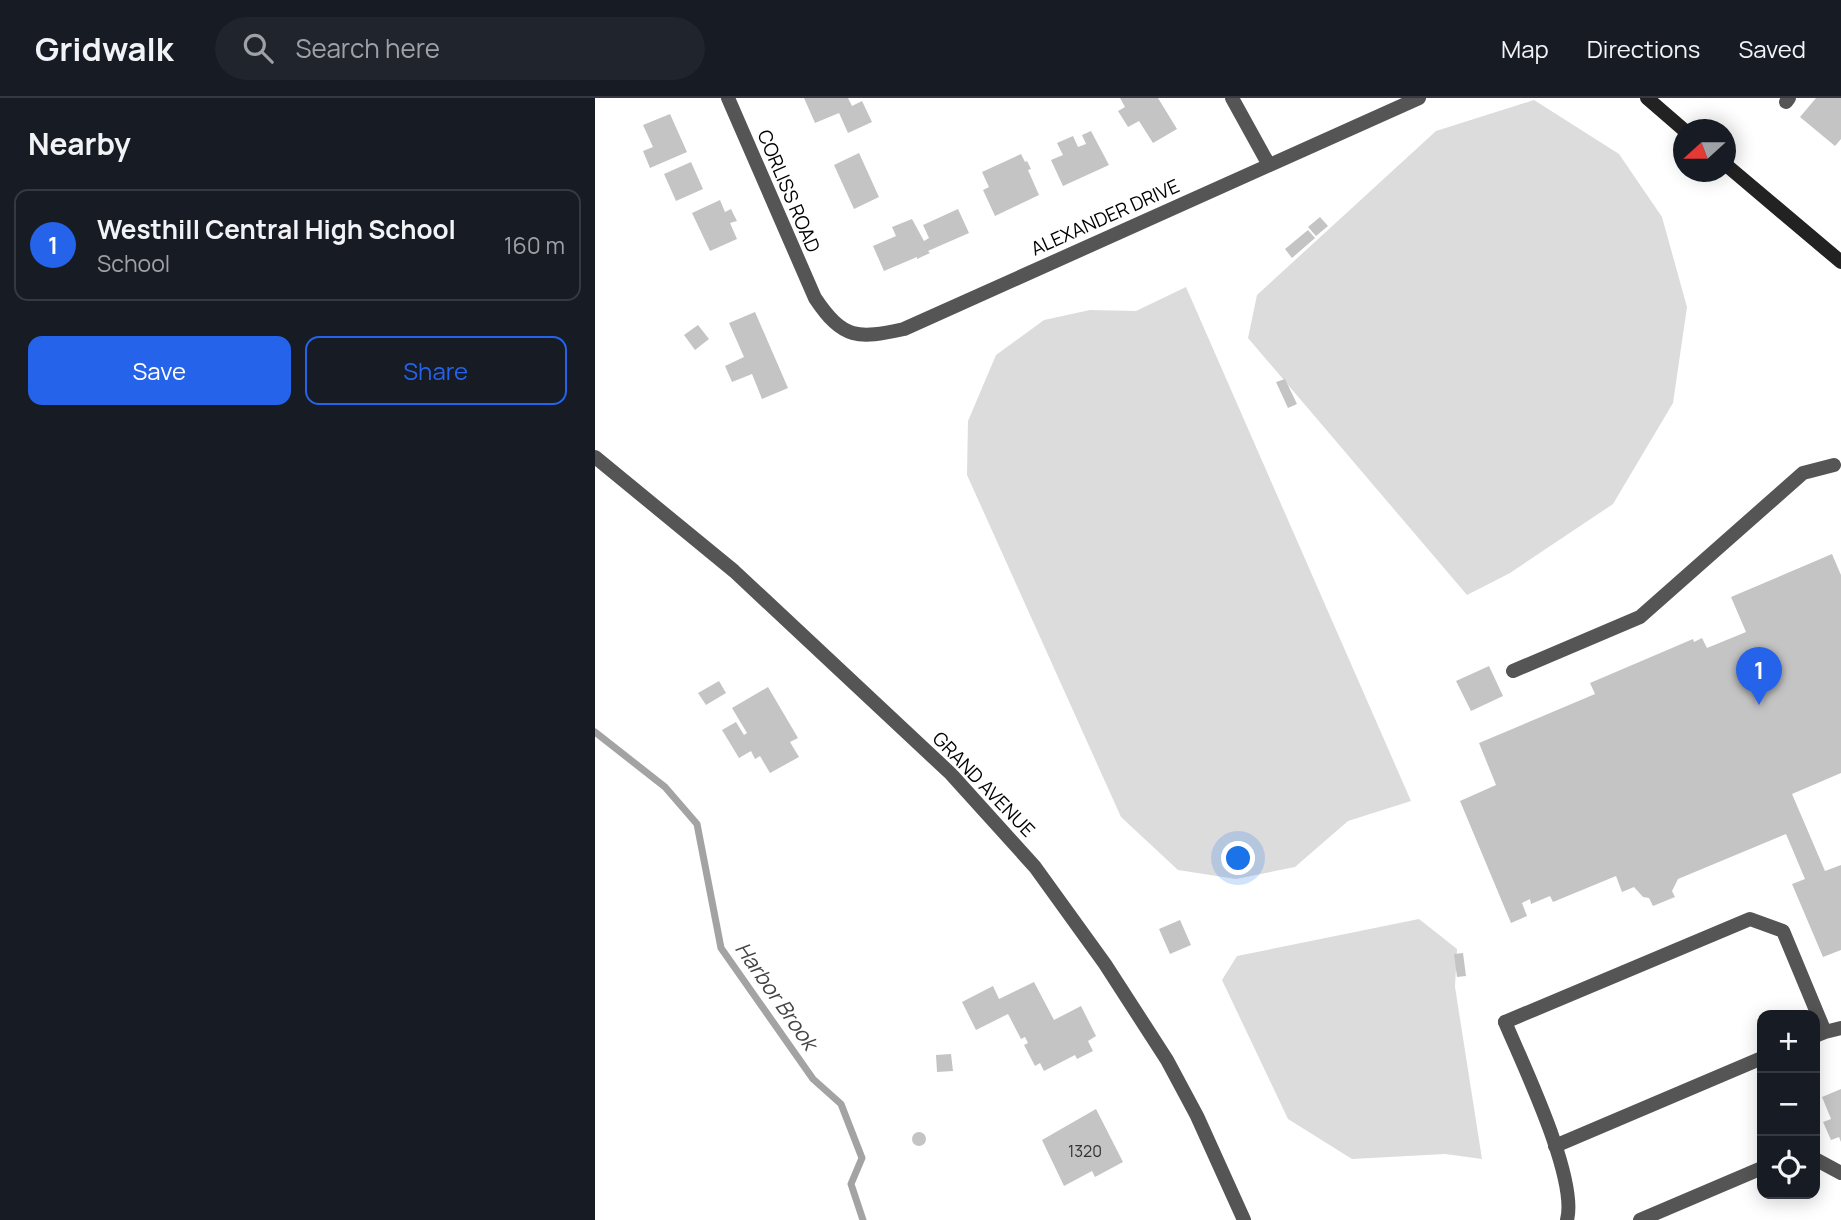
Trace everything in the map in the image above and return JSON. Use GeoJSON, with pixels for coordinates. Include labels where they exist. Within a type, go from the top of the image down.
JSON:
{"type":"FeatureCollection","features":[{"type":"Feature","properties":{"kind":"main road"},"geometry":{"type":"LineString","coordinates":[[1647,98],[1673,120]]}},
{"type":"Feature","properties":{"kind":"main road"},"geometry":{"type":"LineString","coordinates":[[1736,173],[1841,262]]}},
{"type":"Feature","properties":{"kind":"street","name":"CORLISS ROAD"},"geometry":{"type":"LineString","coordinates":[[728,98],[814,298]]}},
{"type":"Feature","properties":{"kind":"street"},"geometry":{"type":"LineString","coordinates":[[1232,98],[1269,165]]}},
{"type":"Feature","properties":{"kind":"street","name":"ALEXANDER DRIVE"},"geometry":{"type":"LineString","coordinates":[[814,298],[829,320],[849,332],[868,336],[904,329],[1419,98]]}},
{"type":"Feature","properties":{"kind":"street","name":"GRAND AVENUE"},"geometry":{"type":"LineString","coordinates":[[595,457],[744,580],[951,774],[1035,867],[1105,964],[1167,1060],[1197,1116],[1244,1220]]}},
{"type":"Feature","properties":{"kind":"street"},"geometry":{"type":"LineString","coordinates":[[1513,671],[1640,617],[1803,473],[1839,464]]}},
{"type":"Feature","properties":{"kind":"street"},"geometry":{"type":"LineString","coordinates":[[1567,1220],[1570,1209],[1561,1158],[1505,1022],[1750,919],[1783,931],[1811,1010]]}},
{"type":"Feature","properties":{"kind":"street"},"geometry":{"type":"LineString","coordinates":[[1820,1034],[1841,1028]]}},
{"type":"Feature","properties":{"kind":"street"},"geometry":{"type":"LineString","coordinates":[[1555,1146],[1757,1060]]}},
{"type":"Feature","properties":{"kind":"street"},"geometry":{"type":"LineString","coordinates":[[1820,1162],[1841,1173]]}},
{"type":"Feature","properties":{"kind":"street"},"geometry":{"type":"LineString","coordinates":[[1640,1220],[1757,1170]]}},
{"type":"Feature","properties":{"kind":"shaded area"},"geometry":{"type":"Polygon","coordinates":[[[1534,100],[1619,154],[1662,217],[1687,307],[1673,403],[1613,504],[1510,573],[1467,595],[1248,338],[1257,295],[1436,131],[1534,100]]]}},
{"type":"Feature","properties":{"kind":"shaded area"},"geometry":{"type":"Polygon","coordinates":[[[1186,287],[1411,801],[1348,821],[1295,867],[1236,879],[1178,870],[1121,817],[967,475],[968,421],[996,355],[1044,320],[1090,310],[1136,311],[1186,287]]]}},
{"type":"Feature","properties":{"kind":"shaded area"},"geometry":{"type":"Polygon","coordinates":[[[1419,919],[1457,949],[1455,987],[1482,1159],[1445,1154],[1352,1159],[1288,1119],[1222,980],[1237,956],[1419,919]]]}},
{"type":"Feature","properties":{"kind":"building"},"geometry":{"type":"Polygon","coordinates":[[[804,98],[848,98],[852,106],[862,101],[872,122],[848,133],[839,113],[815,123],[804,98]]]}},
{"type":"Feature","properties":{"kind":"building"},"geometry":{"type":"Polygon","coordinates":[[[1120,98],[1158,98],[1177,129],[1153,143],[1139,121],[1128,127],[1118,111],[1125,107],[1120,98]]]}},
{"type":"Feature","properties":{"kind":"building"},"geometry":{"type":"Polygon","coordinates":[[[1816,98],[1841,98],[1841,139],[1835,146],[1800,117],[1816,98]]]}},
{"type":"Feature","properties":{"kind":"building"},"geometry":{"type":"Polygon","coordinates":[[[670,114],[687,152],[650,168],[643,151],[653,147],[643,125],[670,114]]]}},
{"type":"Feature","properties":{"kind":"building"},"geometry":{"type":"Polygon","coordinates":[[[1091,131],[1109,165],[1063,186],[1051,160],[1063,155],[1057,143],[1073,136],[1078,147],[1086,144],[1082,135],[1091,131]]]}},
{"type":"Feature","properties":{"kind":"building"},"geometry":{"type":"Polygon","coordinates":[[[859,153],[879,197],[854,209],[834,165],[859,153]]]}},
{"type":"Feature","properties":{"kind":"building"},"geometry":{"type":"Polygon","coordinates":[[[1021,154],[1031,169],[1028,170],[1039,195],[995,216],[983,190],[989,187],[982,172],[1021,154]]]}},
{"type":"Feature","properties":{"kind":"building"},"geometry":{"type":"Polygon","coordinates":[[[691,162],[703,189],[676,201],[664,174],[691,162]]]}},
{"type":"Feature","properties":{"kind":"building"},"geometry":{"type":"Polygon","coordinates":[[[720,200],[725,212],[731,209],[737,221],[730,223],[737,239],[710,251],[692,213],[720,200]]]}},
{"type":"Feature","properties":{"kind":"building"},"geometry":{"type":"Polygon","coordinates":[[[958,209],[969,233],[928,251],[930,253],[917,259],[884,271],[873,246],[896,236],[892,227],[912,219],[924,241],[929,238],[923,225],[958,209]]]}},
{"type":"Feature","properties":{"kind":"building"},"geometry":{"type":"Polygon","coordinates":[[[1320,217],[1328,226],[1316,236],[1308,227],[1320,217]]]}},
{"type":"Feature","properties":{"kind":"building"},"geometry":{"type":"Polygon","coordinates":[[[1308,230],[1315,238],[1292,258],[1285,249],[1308,230]]]}},
{"type":"Feature","properties":{"kind":"building"},"geometry":{"type":"Polygon","coordinates":[[[755,312],[788,388],[762,399],[752,374],[732,382],[725,366],[744,357],[729,323],[755,312]]]}},
{"type":"Feature","properties":{"kind":"building"},"geometry":{"type":"Polygon","coordinates":[[[698,325],[709,339],[695,350],[684,335],[698,325]]]}},
{"type":"Feature","properties":{"kind":"building"},"geometry":{"type":"Polygon","coordinates":[[[1285,379],[1297,404],[1288,408],[1276,382],[1285,379]]]}},
{"type":"Feature","properties":{"kind":"building"},"geometry":{"type":"Polygon","coordinates":[[[1832,554],[1841,575],[1841,773],[1792,794],[1825,871],[1841,865],[1841,950],[1823,957],[1792,884],[1805,879],[1786,834],[1678,879],[1672,891],[1675,897],[1653,906],[1649,898],[1643,897],[1634,887],[1622,892],[1616,876],[1553,902],[1550,896],[1531,904],[1530,899],[1522,903],[1527,916],[1511,923],[1460,801],[1496,785],[1479,743],[1595,694],[1590,683],[1693,639],[1694,642],[1702,638],[1707,648],[1746,632],[1731,597],[1832,554]]]}},
{"type":"Feature","properties":{"kind":"building"},"geometry":{"type":"Polygon","coordinates":[[[1489,666],[1503,696],[1471,711],[1456,681],[1489,666]]]}},
{"type":"Feature","properties":{"kind":"building"},"geometry":{"type":"Polygon","coordinates":[[[719,681],[726,693],[706,705],[698,693],[719,681]]]}},
{"type":"Feature","properties":{"kind":"building"},"geometry":{"type":"Polygon","coordinates":[[[768,687],[798,738],[790,742],[799,757],[770,773],[760,756],[755,759],[751,751],[739,758],[722,730],[736,722],[744,735],[747,733],[732,708],[768,687]]]}},
{"type":"Feature","properties":{"kind":"building"},"geometry":{"type":"Polygon","coordinates":[[[1180,920],[1191,945],[1170,954],[1159,929],[1180,920]]]}},
{"type":"Feature","properties":{"kind":"building"},"geometry":{"type":"Polygon","coordinates":[[[1463,953],[1466,976],[1457,977],[1454,954],[1463,953]]]}},
{"type":"Feature","properties":{"kind":"building"},"geometry":{"type":"Polygon","coordinates":[[[1034,982],[1054,1020],[1081,1006],[1096,1036],[1088,1041],[1093,1051],[1077,1059],[1075,1055],[1044,1071],[1040,1063],[1035,1066],[1024,1045],[1028,1043],[1025,1037],[1021,1039],[1008,1014],[976,1030],[962,1002],[993,986],[999,999],[1034,982]]]}},
{"type":"Feature","properties":{"kind":"building"},"geometry":{"type":"Polygon","coordinates":[[[951,1054],[953,1071],[937,1072],[936,1055],[951,1054]]]}},
{"type":"Feature","properties":{"kind":"building"},"geometry":{"type":"Polygon","coordinates":[[[1841,1089],[1841,1142],[1839,1137],[1831,1140],[1823,1122],[1831,1119],[1822,1097],[1841,1089]]]}},
{"type":"Feature","properties":{"kind":"building"},"geometry":{"type":"Polygon","coordinates":[[[1096,1109],[1123,1162],[1095,1177],[1092,1171],[1064,1186],[1042,1140],[1096,1109]]]}},
{"type":"Feature","properties":{"kind":"building"},"geometry":{"type":"Polygon","coordinates":[[[916,1132],[922,1132],[926,1139],[922,1146],[916,1146],[912,1142],[912,1136],[916,1132]]]}},
{"type":"Feature","properties":{"kind":"waterway","name":"Harbor Brook"},"geometry":{"type":"LineString","coordinates":[[595,732],[665,787],[697,824],[721,948],[813,1079],[841,1104],[862,1158],[851,1184],[863,1220]]}},
{"type":"Feature","properties":{"kind":"place","name":"Westhill Central High School"},"geometry":{"type":"Point","coordinates":[1759,705]}}]}
